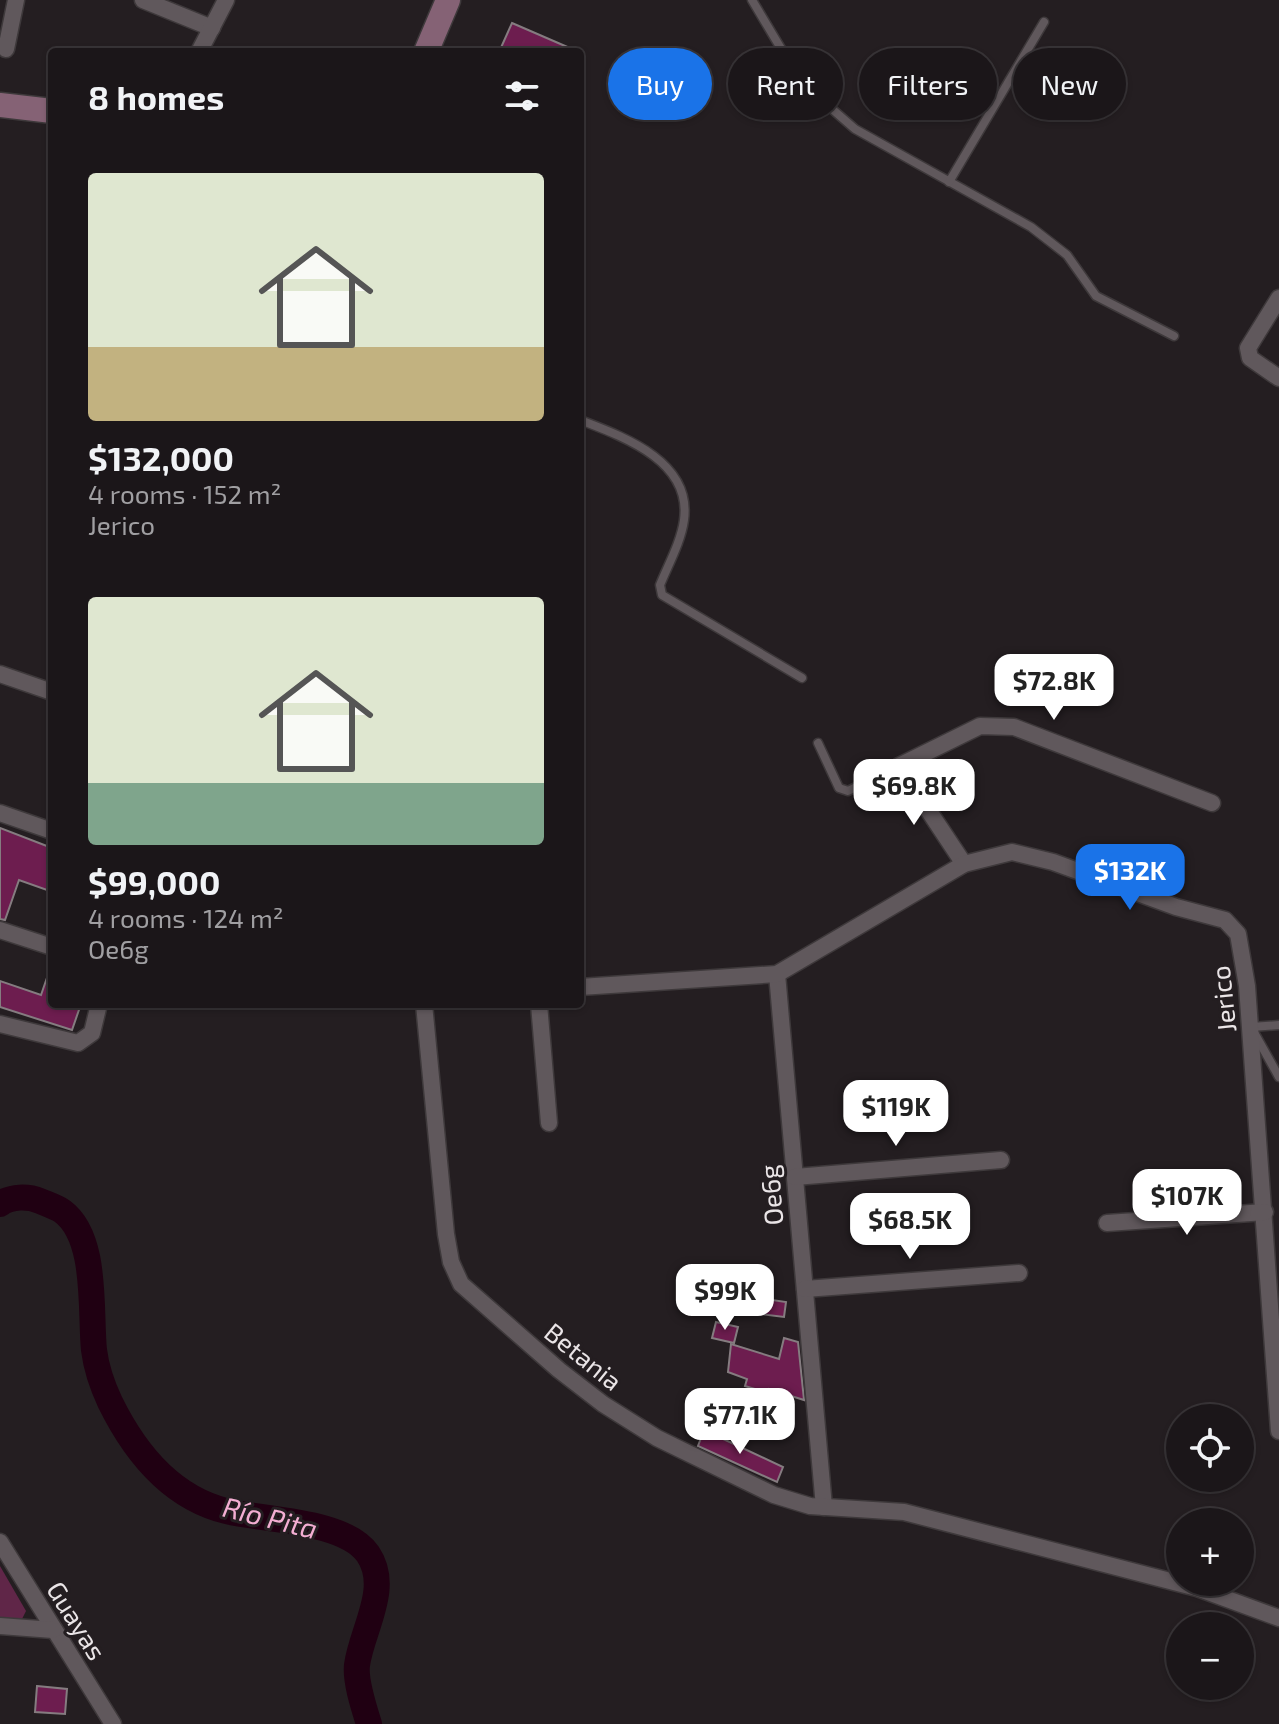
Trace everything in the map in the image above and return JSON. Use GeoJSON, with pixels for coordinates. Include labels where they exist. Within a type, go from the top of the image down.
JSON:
{"type":"FeatureCollection","features":[{"type":"Feature","properties":{"kind":"street"},"geometry":{"type":"LineString","coordinates":[[6,49],[16,0]]}},
{"type":"Feature","properties":{"kind":"street"},"geometry":{"type":"LineString","coordinates":[[143,0],[212,28]]}},
{"type":"Feature","properties":{"kind":"street"},"geometry":{"type":"LineString","coordinates":[[201,48],[226,0]]}},
{"type":"Feature","properties":{"kind":"street"},"geometry":{"type":"LineString","coordinates":[[428,48],[448,0]]}},
{"type":"Feature","properties":{"kind":"street"},"geometry":{"type":"LineString","coordinates":[[0,105],[48,111]]}},
{"type":"Feature","properties":{"kind":"street"},"geometry":{"type":"LineString","coordinates":[[1279,298],[1248,348],[1250,358],[1279,378]]}},
{"type":"Feature","properties":{"kind":"street"},"geometry":{"type":"LineString","coordinates":[[0,674],[48,691]]}},
{"type":"Feature","properties":{"kind":"street"},"geometry":{"type":"LineString","coordinates":[[964,864],[899,766],[980,726],[997,724],[1014,727],[1212,803]]}},
{"type":"Feature","properties":{"kind":"street"},"geometry":{"type":"LineString","coordinates":[[0,813],[48,830]]}},
{"type":"Feature","properties":{"kind":"street","name":"Jerico"},"geometry":{"type":"LineString","coordinates":[[584,987],[777,974],[964,864],[999,854],[1025,853],[1176,907],[1225,920],[1232,925],[1242,945],[1251,1027],[1279,1431]]}},
{"type":"Feature","properties":{"kind":"street"},"geometry":{"type":"LineString","coordinates":[[0,930],[48,946]]}},
{"type":"Feature","properties":{"kind":"street","name":"Oe6g"},"geometry":{"type":"LineString","coordinates":[[777,974],[824,1507]]}},
{"type":"Feature","properties":{"kind":"street"},"geometry":{"type":"LineString","coordinates":[[0,1024],[78,1043],[92,1033],[98,1008]]}},
{"type":"Feature","properties":{"kind":"street","name":"Betania"},"geometry":{"type":"LineString","coordinates":[[424,1008],[446,1234],[451,1262],[461,1284],[559,1370],[627,1421],[774,1495],[824,1507],[904,1512],[1197,1588],[1279,1618]]}},
{"type":"Feature","properties":{"kind":"street"},"geometry":{"type":"LineString","coordinates":[[539,1008],[549,1123]]}},
{"type":"Feature","properties":{"kind":"street"},"geometry":{"type":"LineString","coordinates":[[795,1177],[1001,1160]]}},
{"type":"Feature","properties":{"kind":"street"},"geometry":{"type":"LineString","coordinates":[[1107,1223],[1265,1212]]}},
{"type":"Feature","properties":{"kind":"street"},"geometry":{"type":"LineString","coordinates":[[805,1289],[1019,1273]]}},
{"type":"Feature","properties":{"kind":"street","name":"Guayas"},"geometry":{"type":"LineString","coordinates":[[0,1542],[113,1724]]}},
{"type":"Feature","properties":{"kind":"street"},"geometry":{"type":"LineString","coordinates":[[0,1626],[53,1630]]}},
{"type":"Feature","properties":{"kind":"lane"},"geometry":{"type":"LineString","coordinates":[[752,0],[801,82],[855,129],[1031,227],[1067,255],[1096,296],[1174,336]]}},
{"type":"Feature","properties":{"kind":"lane"},"geometry":{"type":"LineString","coordinates":[[949,182],[1044,22]]}},
{"type":"Feature","properties":{"kind":"lane"},"geometry":{"type":"LineString","coordinates":[[584,422],[649,451],[678,484],[684,499],[684,523],[660,585],[662,595],[802,678]]}},
{"type":"Feature","properties":{"kind":"lane"},"geometry":{"type":"LineString","coordinates":[[818,743],[839,788],[848,791],[899,766]]}},
{"type":"Feature","properties":{"kind":"lane"},"geometry":{"type":"LineString","coordinates":[[1279,1025],[1251,1027],[1279,1077]]}},
{"type":"Feature","properties":{"kind":"shaded area"},"geometry":{"type":"Polygon","coordinates":[[[0,1566],[26,1611],[22,1619],[0,1618],[0,1566]]]}},
{"type":"Feature","properties":{"kind":"building"},"geometry":{"type":"Polygon","coordinates":[[[512,23],[570,48],[501,48],[512,23]]]}},
{"type":"Feature","properties":{"kind":"building"},"geometry":{"type":"Polygon","coordinates":[[[0,828],[48,846],[48,887],[47,890],[19,880],[5,920],[0,919],[0,828]]]}},
{"type":"Feature","properties":{"kind":"building"},"geometry":{"type":"Polygon","coordinates":[[[48,975],[48,1008],[80,1008],[72,1030],[0,1007],[0,981],[41,995],[48,975]]]}},
{"type":"Feature","properties":{"kind":"building"},"geometry":{"type":"Polygon","coordinates":[[[723,1293],[786,1302],[784,1317],[719,1309],[723,1293]]]}},
{"type":"Feature","properties":{"kind":"building"},"geometry":{"type":"Polygon","coordinates":[[[716,1322],[738,1327],[734,1343],[712,1338],[716,1322]]]}},
{"type":"Feature","properties":{"kind":"building"},"geometry":{"type":"Polygon","coordinates":[[[784,1338],[798,1342],[804,1400],[769,1389],[768,1393],[745,1386],[747,1379],[728,1372],[731,1344],[779,1359],[784,1338]]]}},
{"type":"Feature","properties":{"kind":"building"},"geometry":{"type":"Polygon","coordinates":[[[704,1430],[783,1467],[777,1482],[698,1446],[704,1430]]]}},
{"type":"Feature","properties":{"kind":"building"},"geometry":{"type":"Polygon","coordinates":[[[37,1686],[67,1689],[65,1714],[35,1712],[37,1686]]]}},
{"type":"Feature","properties":{"kind":"waterway","name":"Río Pita"},"geometry":{"type":"LineString","coordinates":[[0,1204],[14,1198],[35,1199],[62,1211],[74,1223],[87,1256],[94,1350],[102,1383],[130,1438],[156,1470],[188,1495],[206,1504],[226,1511],[323,1528],[357,1543],[368,1554],[377,1581],[376,1595],[357,1671],[369,1724]]}}]}
